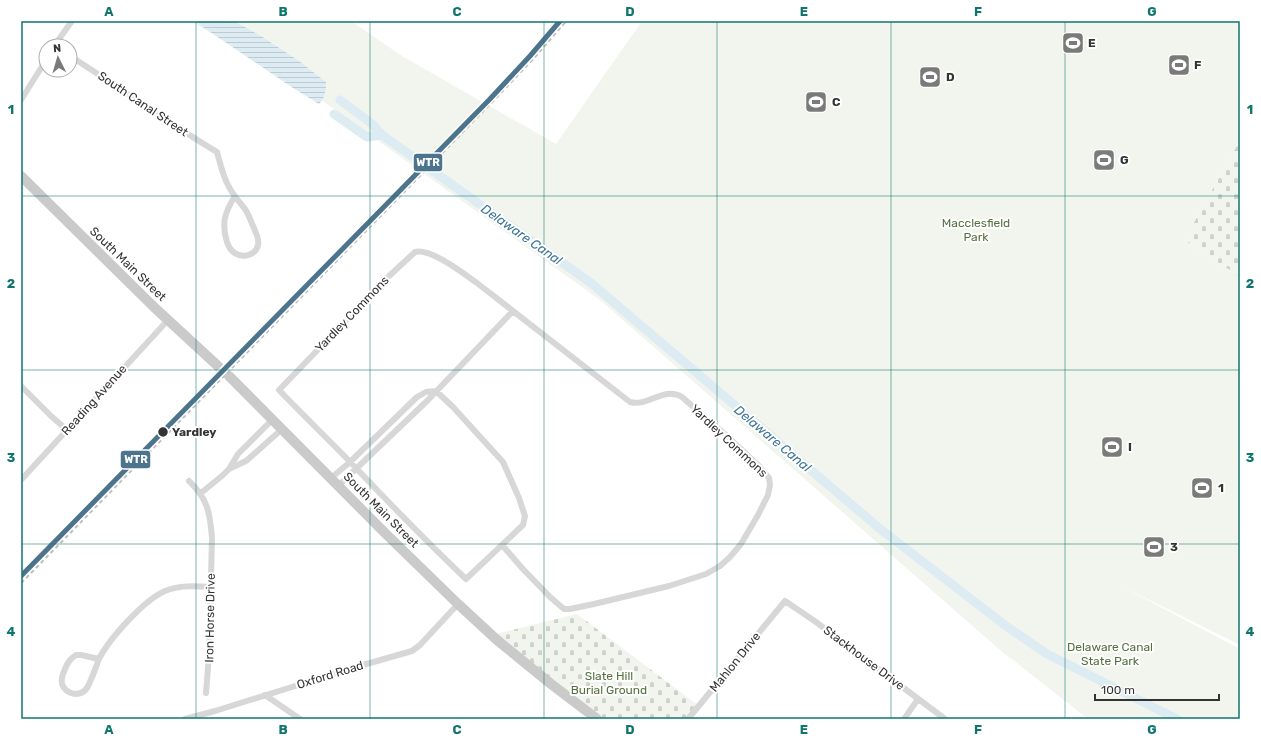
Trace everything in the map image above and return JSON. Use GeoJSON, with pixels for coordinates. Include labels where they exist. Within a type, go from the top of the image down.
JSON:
{"type":"FeatureCollection","features":[{"type":"Feature","properties":{"kind":"main road","name":"South Main Street"},"geometry":{"type":"LineString","coordinates":[[21,176],[168,320],[220,367]]}},
{"type":"Feature","properties":{"kind":"main road","name":"South Main Street"},"geometry":{"type":"LineString","coordinates":[[229,376],[281,430],[458,604],[497,640],[597,719]]}},
{"type":"Feature","properties":{"kind":"street"},"geometry":{"type":"LineString","coordinates":[[60,38],[72,21]]}},
{"type":"Feature","properties":{"kind":"street","name":"South Canal Street"},"geometry":{"type":"LineString","coordinates":[[78,61],[186,134],[217,152],[228,185],[235,196]]}},
{"type":"Feature","properties":{"kind":"street"},"geometry":{"type":"LineString","coordinates":[[21,100],[38,73]]}},
{"type":"Feature","properties":{"kind":"street"},"geometry":{"type":"LineString","coordinates":[[235,196],[246,210],[259,240],[252,255],[236,255],[232,252],[227,243],[225,230],[226,211],[235,196]]}},
{"type":"Feature","properties":{"kind":"street","name":"Yardley Commons"},"geometry":{"type":"LineString","coordinates":[[436,391],[453,407],[503,462],[519,498],[525,516],[523,525],[466,579],[392,507],[357,469],[279,390],[388,277],[409,257],[420,250],[436,256],[477,283],[630,402],[641,403],[654,397],[666,394],[678,395],[682,397],[728,437],[759,466],[769,478],[770,485],[768,496],[741,544],[730,557],[720,566],[706,574],[669,586],[594,604],[564,609],[550,597],[502,545]]}},
{"type":"Feature","properties":{"kind":"street"},"geometry":{"type":"LineString","coordinates":[[338,486],[436,391],[513,311]]}},
{"type":"Feature","properties":{"kind":"street","name":"Reading Avenue"},"geometry":{"type":"LineString","coordinates":[[21,480],[168,320]]}},
{"type":"Feature","properties":{"kind":"street"},"geometry":{"type":"LineString","coordinates":[[21,386],[67,430]]}},
{"type":"Feature","properties":{"kind":"street"},"geometry":{"type":"LineString","coordinates":[[331,478],[350,462],[417,397],[426,392],[436,391]]}},
{"type":"Feature","properties":{"kind":"street"},"geometry":{"type":"LineString","coordinates":[[229,469],[238,454],[272,420]]}},
{"type":"Feature","properties":{"kind":"street"},"geometry":{"type":"LineString","coordinates":[[189,481],[201,493],[229,469],[246,461],[281,430]]}},
{"type":"Feature","properties":{"kind":"street","name":"Iron Horse Drive"},"geometry":{"type":"LineString","coordinates":[[201,493],[211,522],[212,543],[209,654],[206,693]]}},
{"type":"Feature","properties":{"kind":"street"},"geometry":{"type":"LineString","coordinates":[[99,659],[81,655],[68,661],[62,676],[62,683],[66,690],[73,694],[78,694],[86,689],[99,659],[107,646],[150,600],[175,588],[211,587]]}},
{"type":"Feature","properties":{"kind":"street","name":"Stackhouse Drive"},"geometry":{"type":"LineString","coordinates":[[782,605],[785,601],[810,618],[945,719]]}},
{"type":"Feature","properties":{"kind":"street","name":"Oxford Road"},"geometry":{"type":"LineString","coordinates":[[184,719],[412,651],[420,645],[458,604]]}},
{"type":"Feature","properties":{"kind":"street","name":"Mahlon Drive"},"geometry":{"type":"LineString","coordinates":[[688,719],[782,605]]}},
{"type":"Feature","properties":{"kind":"street"},"geometry":{"type":"LineString","coordinates":[[265,695],[300,719]]}},
{"type":"Feature","properties":{"kind":"street"},"geometry":{"type":"LineString","coordinates":[[904,719],[918,699]]}},
{"type":"Feature","properties":{"kind":"green space","name":"Macclesfield Park"},"geometry":{"type":"Polygon","coordinates":[[[191,21],[351,21],[402,56],[556,144],[642,21],[1240,21],[1240,140],[1184,240],[1240,277],[1240,645],[1119,585],[1240,649],[1240,719],[1088,719],[1000,650],[600,300],[324,102],[191,21]]]}},
{"type":"Feature","properties":{"kind":"green space"},"geometry":{"type":"Polygon","coordinates":[[[1240,140],[1240,277],[1184,240],[1240,140]]]}},
{"type":"Feature","properties":{"kind":"green space","name":"Slate Hill Burial Ground"},"geometry":{"type":"Polygon","coordinates":[[[577,614],[699,706],[688,719],[597,719],[492,635],[577,614]]]}},
{"type":"Feature","properties":{"kind":"shaded area"},"geometry":{"type":"Polygon","coordinates":[[[194,21],[234,21],[261,36],[299,61],[326,82],[323,99],[319,104],[194,21]]]}},
{"type":"Feature","properties":{"kind":"waterway","name":"Delaware Canal"},"geometry":{"type":"LineString","coordinates":[[340,100],[371,123],[382,135],[591,283],[879,528],[1006,626],[1047,654],[1177,719]]}},
{"type":"Feature","properties":{"kind":"waterway","name":"Delaware Canal"},"geometry":{"type":"LineString","coordinates":[[334,114],[367,137],[382,135]]}},
{"type":"Feature","properties":{"kind":"railway"},"geometry":{"type":"LineString","coordinates":[[21,583],[491,103],[533,59],[566,21]]}},
{"type":"Feature","properties":{"kind":"transit line","name":"WTR"},"geometry":{"type":"LineString","coordinates":[[21,576],[489,100],[560,21]]}},
{"type":"Feature","properties":{"kind":"place","name":"E"},"geometry":{"type":"Point","coordinates":[1073,43]}},
{"type":"Feature","properties":{"kind":"place","name":"F"},"geometry":{"type":"Point","coordinates":[1179,65]}},
{"type":"Feature","properties":{"kind":"place","name":"D"},"geometry":{"type":"Point","coordinates":[930,77]}},
{"type":"Feature","properties":{"kind":"place","name":"C"},"geometry":{"type":"Point","coordinates":[816,102]}},
{"type":"Feature","properties":{"kind":"place","name":"G"},"geometry":{"type":"Point","coordinates":[1104,160]}},
{"type":"Feature","properties":{"kind":"place","name":"Yardley"},"geometry":{"type":"Point","coordinates":[163,432]}},
{"type":"Feature","properties":{"kind":"place","name":"I"},"geometry":{"type":"Point","coordinates":[1112,447]}},
{"type":"Feature","properties":{"kind":"place","name":"1"},"geometry":{"type":"Point","coordinates":[1202,488]}},
{"type":"Feature","properties":{"kind":"place","name":"3"},"geometry":{"type":"Point","coordinates":[1154,547]}},
{"type":"Feature","properties":{"kind":"park label","name":"Delaware Canal State Park"},"geometry":{"type":"Point","coordinates":[1110,654]}}]}
